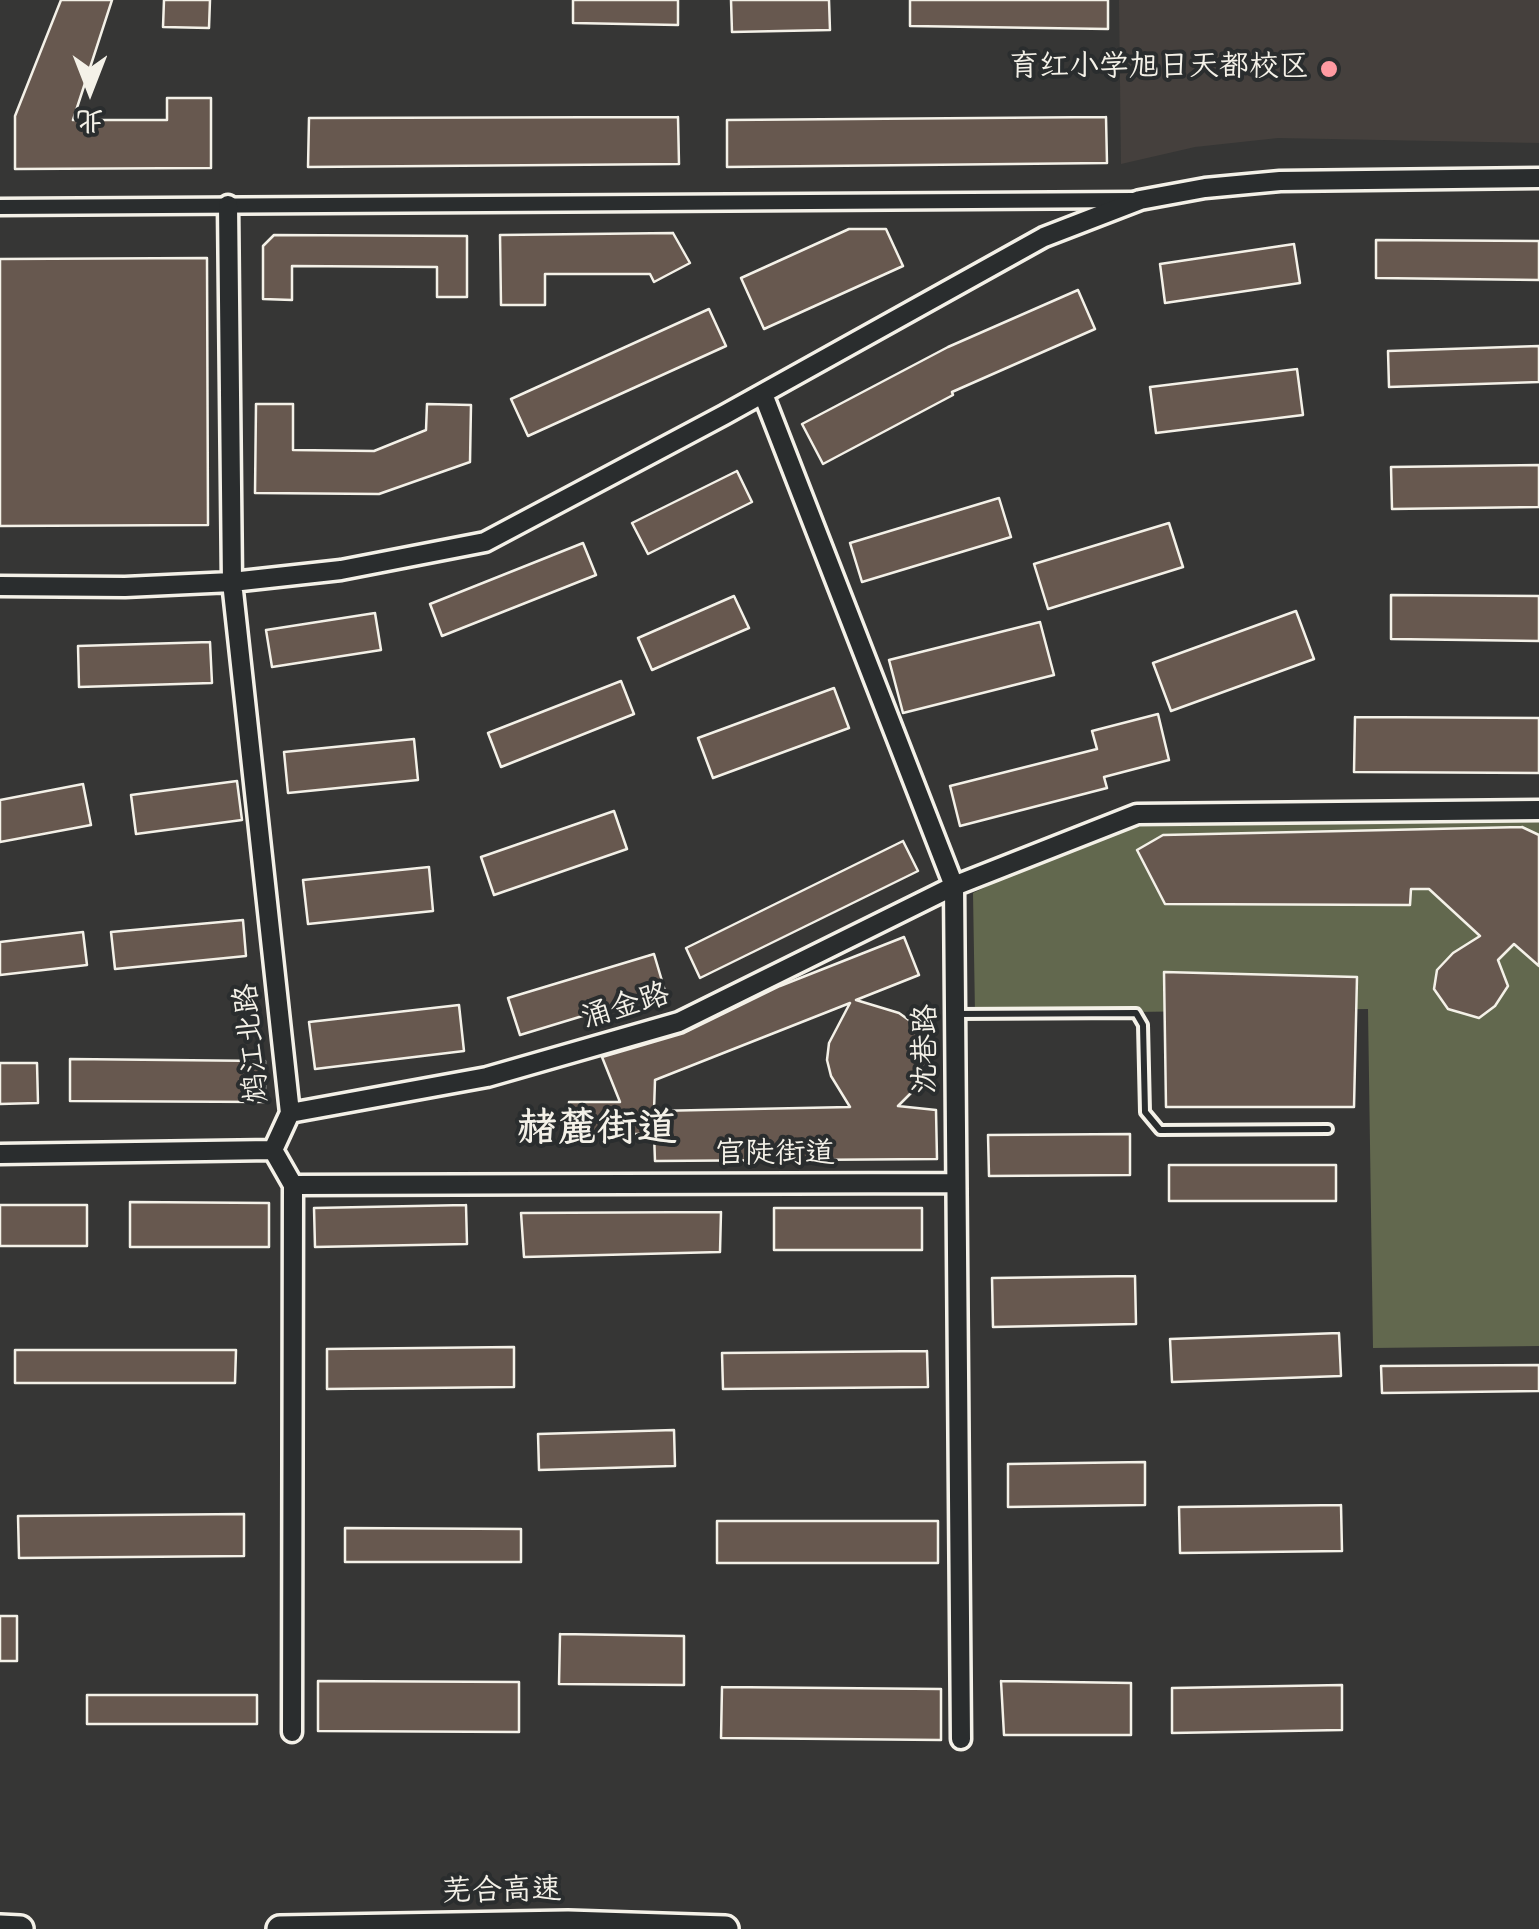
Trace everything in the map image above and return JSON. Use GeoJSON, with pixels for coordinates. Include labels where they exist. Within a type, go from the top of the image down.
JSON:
{"type":"FeatureCollection","features":[{"type":"Feature","properties":{"kind":"highway","name":"芜合高速"},"geometry":{"type":"LineString","coordinates":[[280,1929],[568,1924],[725,1929]]}},
{"type":"Feature","properties":{"kind":"highway"},"geometry":{"type":"LineString","coordinates":[[0,1928],[20,1929]]}},
{"type":"Feature","properties":{"kind":"street"},"geometry":{"type":"LineString","coordinates":[[0,207],[1140,200],[1205,188],[1280,182],[1539,178]]}},
{"type":"Feature","properties":{"kind":"street"},"geometry":{"type":"LineString","coordinates":[[0,586],[232,582],[341,570],[484,542],[763,394],[1044,237],[1140,200]]}},
{"type":"Feature","properties":{"kind":"street","name":"鸩江北路"},"geometry":{"type":"LineString","coordinates":[[228,205],[232,582],[290,1112],[273,1150]]}},
{"type":"Feature","properties":{"kind":"street","name":"沈巷路"},"geometry":{"type":"LineString","coordinates":[[763,394],[954,886],[961,1739]]}},
{"type":"Feature","properties":{"kind":"street","name":"涌金路"},"geometry":{"type":"LineString","coordinates":[[290,1112],[487,1078],[679,1022],[954,886],[1137,814],[1539,810]]}},
{"type":"Feature","properties":{"kind":"street"},"geometry":{"type":"LineString","coordinates":[[0,1154],[273,1150],[293,1186],[292,1732]]}},
{"type":"Feature","properties":{"kind":"street","name":"官陡街道"},"geometry":{"type":"LineString","coordinates":[[293,1186],[956,1183]]}},
{"type":"Feature","properties":{"kind":"lane"},"geometry":{"type":"LineString","coordinates":[[955,1014],[1136,1012],[1143,1025],[1145,1112],[1160,1130],[1328,1129]]}},
{"type":"Feature","properties":{"kind":"shaded area","name":"育红小学旭日天都校区"},"geometry":{"type":"Polygon","coordinates":[[[1119,0],[1539,0],[1539,143],[1278,138],[1195,147],[1121,164],[1119,0]]]}},
{"type":"Feature","properties":{"kind":"green space"},"geometry":{"type":"Polygon","coordinates":[[[1137,814],[1539,819],[1539,1346],[1373,1348],[1368,1009],[975,1014],[973,893],[1137,814]]]}},
{"type":"Feature","properties":{"kind":"building"},"geometry":{"type":"Polygon","coordinates":[[[61,0],[112,0],[73,120],[167,120],[167,98],[211,98],[211,168],[15,169],[15,116],[61,0]]]}},
{"type":"Feature","properties":{"kind":"building"},"geometry":{"type":"Polygon","coordinates":[[[164,0],[210,0],[209,28],[163,27],[164,0]]]}},
{"type":"Feature","properties":{"kind":"building"},"geometry":{"type":"Polygon","coordinates":[[[573,0],[678,0],[678,25],[573,23],[573,0]]]}},
{"type":"Feature","properties":{"kind":"building"},"geometry":{"type":"Polygon","coordinates":[[[731,0],[829,0],[830,30],[732,32],[731,0]]]}},
{"type":"Feature","properties":{"kind":"building"},"geometry":{"type":"Polygon","coordinates":[[[910,0],[1108,0],[1108,29],[910,26],[910,0]]]}},
{"type":"Feature","properties":{"kind":"building"},"geometry":{"type":"Polygon","coordinates":[[[678,117],[679,164],[308,167],[309,118],[678,117]]]}},
{"type":"Feature","properties":{"kind":"building"},"geometry":{"type":"Polygon","coordinates":[[[1106,117],[1107,163],[727,167],[727,120],[1106,117]]]}},
{"type":"Feature","properties":{"kind":"building"},"geometry":{"type":"Polygon","coordinates":[[[849,229],[886,229],[903,266],[764,329],[741,278],[849,229]]]}},
{"type":"Feature","properties":{"kind":"building"},"geometry":{"type":"Polygon","coordinates":[[[673,233],[690,263],[654,282],[650,274],[545,274],[545,305],[501,305],[500,235],[673,233]]]}},
{"type":"Feature","properties":{"kind":"building"},"geometry":{"type":"Polygon","coordinates":[[[274,235],[467,236],[467,297],[437,297],[437,267],[292,266],[292,300],[263,299],[263,246],[274,235]]]}},
{"type":"Feature","properties":{"kind":"building"},"geometry":{"type":"Polygon","coordinates":[[[1376,240],[1539,241],[1539,280],[1376,278],[1376,240]]]}},
{"type":"Feature","properties":{"kind":"building"},"geometry":{"type":"Polygon","coordinates":[[[1294,244],[1300,283],[1165,303],[1160,264],[1294,244]]]}},
{"type":"Feature","properties":{"kind":"building"},"geometry":{"type":"Polygon","coordinates":[[[207,258],[208,525],[0,526],[0,259],[207,258]]]}},
{"type":"Feature","properties":{"kind":"building"},"geometry":{"type":"Polygon","coordinates":[[[1078,290],[1095,329],[952,392],[953,395],[823,464],[802,424],[948,347],[1078,290]]]}},
{"type":"Feature","properties":{"kind":"building"},"geometry":{"type":"Polygon","coordinates":[[[709,309],[726,346],[528,436],[511,399],[709,309]]]}},
{"type":"Feature","properties":{"kind":"building"},"geometry":{"type":"Polygon","coordinates":[[[1539,346],[1539,382],[1389,387],[1388,351],[1539,346]]]}},
{"type":"Feature","properties":{"kind":"building"},"geometry":{"type":"Polygon","coordinates":[[[1297,369],[1303,415],[1156,433],[1150,387],[1297,369]]]}},
{"type":"Feature","properties":{"kind":"building"},"geometry":{"type":"Polygon","coordinates":[[[256,404],[293,404],[293,450],[374,451],[426,430],[427,404],[471,405],[470,462],[379,494],[255,493],[256,404]]]}},
{"type":"Feature","properties":{"kind":"building"},"geometry":{"type":"Polygon","coordinates":[[[1539,465],[1539,507],[1392,509],[1391,467],[1539,465]]]}},
{"type":"Feature","properties":{"kind":"building"},"geometry":{"type":"Polygon","coordinates":[[[737,471],[752,502],[648,554],[632,523],[737,471]]]}},
{"type":"Feature","properties":{"kind":"building"},"geometry":{"type":"Polygon","coordinates":[[[999,498],[1011,537],[862,582],[850,543],[999,498]]]}},
{"type":"Feature","properties":{"kind":"building"},"geometry":{"type":"Polygon","coordinates":[[[1169,523],[1183,567],[1048,609],[1034,564],[1169,523]]]}},
{"type":"Feature","properties":{"kind":"building"},"geometry":{"type":"Polygon","coordinates":[[[583,543],[596,575],[442,636],[430,604],[583,543]]]}},
{"type":"Feature","properties":{"kind":"building"},"geometry":{"type":"Polygon","coordinates":[[[1391,595],[1539,596],[1539,641],[1391,639],[1391,595]]]}},
{"type":"Feature","properties":{"kind":"building"},"geometry":{"type":"Polygon","coordinates":[[[734,596],[749,628],[652,670],[638,638],[734,596]]]}},
{"type":"Feature","properties":{"kind":"building"},"geometry":{"type":"Polygon","coordinates":[[[1296,611],[1314,659],[1171,711],[1153,663],[1296,611]]]}},
{"type":"Feature","properties":{"kind":"building"},"geometry":{"type":"Polygon","coordinates":[[[375,613],[381,650],[272,667],[266,630],[375,613]]]}},
{"type":"Feature","properties":{"kind":"building"},"geometry":{"type":"Polygon","coordinates":[[[1040,622],[1054,675],[903,713],[889,660],[1040,622]]]}},
{"type":"Feature","properties":{"kind":"building"},"geometry":{"type":"Polygon","coordinates":[[[210,642],[212,683],[79,687],[78,646],[210,642]]]}},
{"type":"Feature","properties":{"kind":"building"},"geometry":{"type":"Polygon","coordinates":[[[621,681],[634,714],[501,767],[488,733],[621,681]]]}},
{"type":"Feature","properties":{"kind":"building"},"geometry":{"type":"Polygon","coordinates":[[[834,688],[849,728],[713,778],[698,738],[834,688]]]}},
{"type":"Feature","properties":{"kind":"building"},"geometry":{"type":"Polygon","coordinates":[[[1158,714],[1169,760],[1104,777],[1107,788],[960,826],[950,786],[1097,749],[1092,731],[1158,714]]]}},
{"type":"Feature","properties":{"kind":"building"},"geometry":{"type":"Polygon","coordinates":[[[1355,717],[1539,718],[1539,773],[1354,772],[1355,717]]]}},
{"type":"Feature","properties":{"kind":"building"},"geometry":{"type":"Polygon","coordinates":[[[414,739],[418,780],[288,793],[284,752],[414,739]]]}},
{"type":"Feature","properties":{"kind":"building"},"geometry":{"type":"Polygon","coordinates":[[[237,781],[242,820],[136,834],[131,795],[237,781]]]}},
{"type":"Feature","properties":{"kind":"building"},"geometry":{"type":"Polygon","coordinates":[[[83,784],[91,825],[0,842],[0,800],[83,784]]]}},
{"type":"Feature","properties":{"kind":"building"},"geometry":{"type":"Polygon","coordinates":[[[614,811],[627,849],[494,895],[481,857],[614,811]]]}},
{"type":"Feature","properties":{"kind":"building"},"geometry":{"type":"Polygon","coordinates":[[[1522,827],[1539,835],[1539,966],[1514,944],[1498,960],[1508,986],[1495,1006],[1479,1018],[1448,1009],[1434,989],[1437,970],[1453,953],[1480,936],[1429,889],[1411,889],[1410,905],[1165,904],[1137,850],[1163,835],[1522,827]]]}},
{"type":"Feature","properties":{"kind":"building"},"geometry":{"type":"Polygon","coordinates":[[[903,841],[918,871],[700,978],[686,948],[903,841]]]}},
{"type":"Feature","properties":{"kind":"building"},"geometry":{"type":"Polygon","coordinates":[[[429,867],[433,911],[308,924],[303,880],[429,867]]]}},
{"type":"Feature","properties":{"kind":"building"},"geometry":{"type":"Polygon","coordinates":[[[243,920],[246,956],[115,969],[111,932],[243,920]]]}},
{"type":"Feature","properties":{"kind":"building"},"geometry":{"type":"Polygon","coordinates":[[[83,932],[87,965],[0,975],[0,942],[83,932]]]}},
{"type":"Feature","properties":{"kind":"building"},"geometry":{"type":"Polygon","coordinates":[[[904,937],[919,975],[856,1000],[899,1013],[913,1023],[922,1037],[927,1054],[925,1071],[918,1086],[898,1106],[936,1110],[937,1159],[655,1161],[654,1134],[569,1134],[569,1102],[620,1102],[602,1057],[684,1033],[780,986],[904,937]],[[850,1003],[655,1080],[654,1111],[850,1107],[831,1076],[827,1060],[829,1043],[850,1003]]]}},
{"type":"Feature","properties":{"kind":"building"},"geometry":{"type":"Polygon","coordinates":[[[654,954],[665,991],[520,1035],[508,998],[654,954]]]}},
{"type":"Feature","properties":{"kind":"building"},"geometry":{"type":"Polygon","coordinates":[[[1164,972],[1357,977],[1354,1107],[1166,1107],[1164,972]]]}},
{"type":"Feature","properties":{"kind":"building"},"geometry":{"type":"Polygon","coordinates":[[[459,1005],[464,1051],[315,1069],[309,1022],[459,1005]]]}},
{"type":"Feature","properties":{"kind":"building"},"geometry":{"type":"Polygon","coordinates":[[[70,1059],[265,1061],[265,1102],[70,1101],[70,1059]]]}},
{"type":"Feature","properties":{"kind":"building"},"geometry":{"type":"Polygon","coordinates":[[[0,1063],[37,1063],[38,1103],[0,1104],[0,1063]]]}},
{"type":"Feature","properties":{"kind":"building"},"geometry":{"type":"Polygon","coordinates":[[[1130,1134],[1130,1175],[989,1176],[988,1135],[1130,1134]]]}},
{"type":"Feature","properties":{"kind":"building"},"geometry":{"type":"Polygon","coordinates":[[[1169,1165],[1336,1165],[1336,1201],[1169,1201],[1169,1165]]]}},
{"type":"Feature","properties":{"kind":"building"},"geometry":{"type":"Polygon","coordinates":[[[130,1202],[269,1203],[269,1247],[130,1247],[130,1202]]]}},
{"type":"Feature","properties":{"kind":"building"},"geometry":{"type":"Polygon","coordinates":[[[0,1205],[87,1205],[87,1246],[0,1246],[0,1205]]]}},
{"type":"Feature","properties":{"kind":"building"},"geometry":{"type":"Polygon","coordinates":[[[466,1205],[467,1244],[315,1247],[314,1208],[466,1205]]]}},
{"type":"Feature","properties":{"kind":"building"},"geometry":{"type":"Polygon","coordinates":[[[774,1208],[922,1208],[922,1250],[774,1250],[774,1208]]]}},
{"type":"Feature","properties":{"kind":"building"},"geometry":{"type":"Polygon","coordinates":[[[721,1212],[720,1252],[524,1257],[521,1213],[721,1212]]]}},
{"type":"Feature","properties":{"kind":"building"},"geometry":{"type":"Polygon","coordinates":[[[1135,1276],[1136,1324],[993,1327],[992,1278],[1135,1276]]]}},
{"type":"Feature","properties":{"kind":"building"},"geometry":{"type":"Polygon","coordinates":[[[1339,1333],[1341,1376],[1172,1382],[1170,1339],[1339,1333]]]}},
{"type":"Feature","properties":{"kind":"building"},"geometry":{"type":"Polygon","coordinates":[[[514,1347],[514,1387],[327,1389],[327,1349],[514,1347]]]}},
{"type":"Feature","properties":{"kind":"building"},"geometry":{"type":"Polygon","coordinates":[[[15,1350],[236,1350],[235,1383],[15,1383],[15,1350]]]}},
{"type":"Feature","properties":{"kind":"building"},"geometry":{"type":"Polygon","coordinates":[[[927,1351],[928,1387],[723,1389],[722,1353],[927,1351]]]}},
{"type":"Feature","properties":{"kind":"building"},"geometry":{"type":"Polygon","coordinates":[[[1539,1365],[1539,1391],[1382,1393],[1381,1366],[1539,1365]]]}},
{"type":"Feature","properties":{"kind":"building"},"geometry":{"type":"Polygon","coordinates":[[[674,1430],[675,1466],[539,1470],[538,1434],[674,1430]]]}},
{"type":"Feature","properties":{"kind":"building"},"geometry":{"type":"Polygon","coordinates":[[[1145,1462],[1145,1505],[1008,1507],[1008,1464],[1145,1462]]]}},
{"type":"Feature","properties":{"kind":"building"},"geometry":{"type":"Polygon","coordinates":[[[1341,1505],[1342,1551],[1180,1553],[1179,1507],[1341,1505]]]}},
{"type":"Feature","properties":{"kind":"building"},"geometry":{"type":"Polygon","coordinates":[[[244,1514],[244,1556],[19,1558],[18,1516],[244,1514]]]}},
{"type":"Feature","properties":{"kind":"building"},"geometry":{"type":"Polygon","coordinates":[[[717,1521],[938,1521],[938,1563],[717,1563],[717,1521]]]}},
{"type":"Feature","properties":{"kind":"building"},"geometry":{"type":"Polygon","coordinates":[[[345,1528],[521,1529],[521,1562],[345,1562],[345,1528]]]}},
{"type":"Feature","properties":{"kind":"building"},"geometry":{"type":"Polygon","coordinates":[[[0,1616],[17,1616],[17,1661],[0,1661],[0,1616]]]}},
{"type":"Feature","properties":{"kind":"building"},"geometry":{"type":"Polygon","coordinates":[[[560,1634],[684,1636],[684,1685],[559,1684],[560,1634]]]}},
{"type":"Feature","properties":{"kind":"building"},"geometry":{"type":"Polygon","coordinates":[[[318,1681],[519,1682],[519,1732],[318,1731],[318,1681]]]}},
{"type":"Feature","properties":{"kind":"building"},"geometry":{"type":"Polygon","coordinates":[[[1001,1681],[1131,1683],[1131,1735],[1004,1735],[1001,1681]]]}},
{"type":"Feature","properties":{"kind":"building"},"geometry":{"type":"Polygon","coordinates":[[[1342,1685],[1342,1730],[1172,1733],[1172,1688],[1342,1685]]]}},
{"type":"Feature","properties":{"kind":"building"},"geometry":{"type":"Polygon","coordinates":[[[722,1687],[941,1689],[941,1740],[721,1738],[722,1687]]]}},
{"type":"Feature","properties":{"kind":"building"},"geometry":{"type":"Polygon","coordinates":[[[87,1695],[257,1695],[257,1724],[87,1724],[87,1695]]]}},
{"type":"Feature","properties":{"kind":"place","name":"育红小学旭日天都校区"},"geometry":{"type":"Point","coordinates":[1329,69]}},
{"type":"Feature","properties":{"kind":"district","name":"赭麓街道"},"geometry":{"type":"Point","coordinates":[597,1132]}}]}
